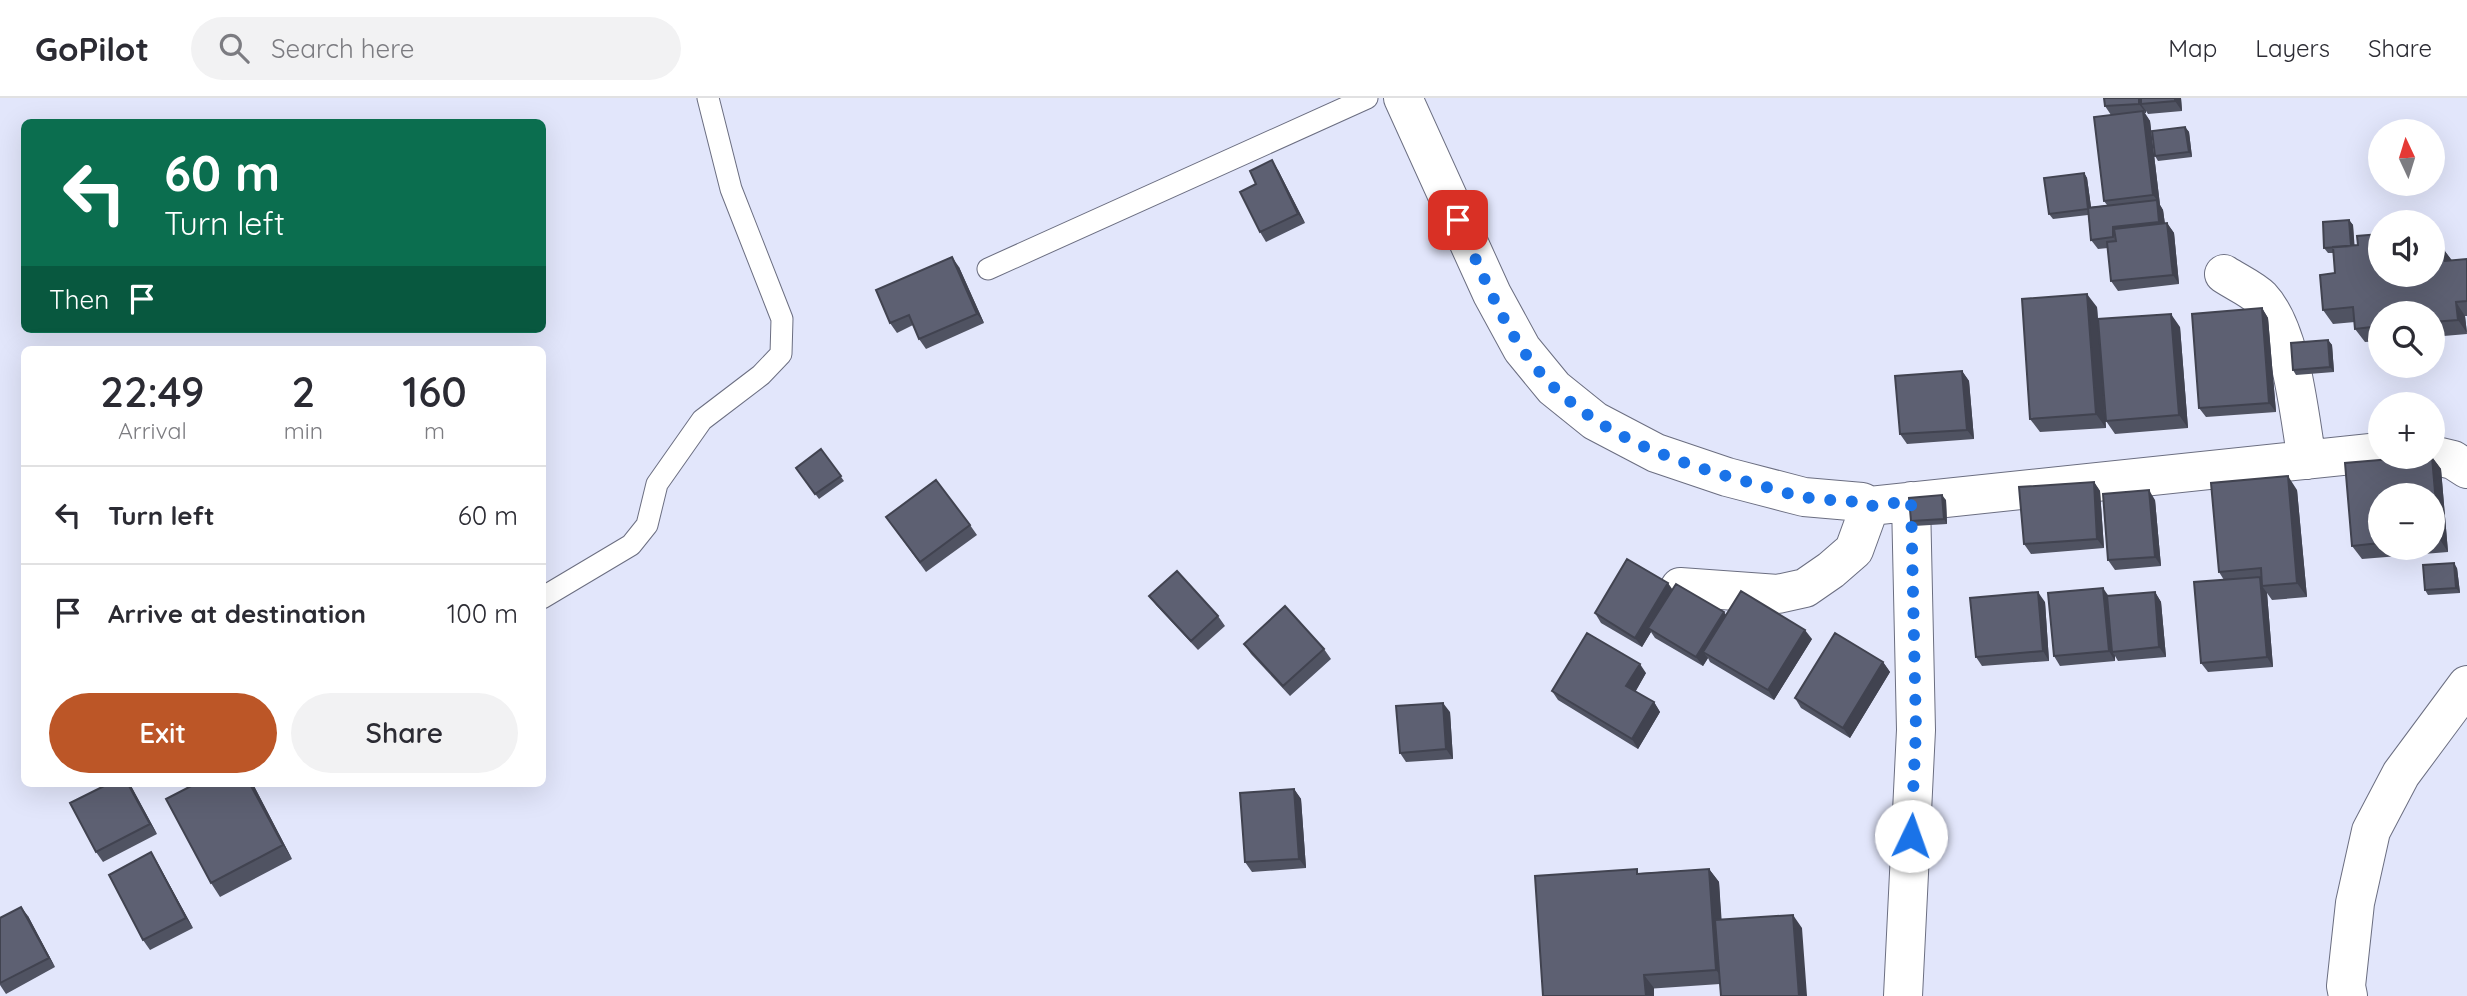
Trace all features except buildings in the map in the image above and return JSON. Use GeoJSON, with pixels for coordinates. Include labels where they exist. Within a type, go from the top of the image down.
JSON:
{"type":"FeatureCollection","features":[{"type":"Feature","properties":{"kind":"street"},"geometry":{"type":"LineString","coordinates":[[1403,98],[1492,294],[1522,349],[1554,388],[1595,421],[1656,453],[1727,477],[1804,497],[1862,502],[1870,506],[2368,453]]}},
{"type":"Feature","properties":{"kind":"street"},"geometry":{"type":"LineString","coordinates":[[2224,274],[2260,297],[2274,316],[2285,341],[2306,460]]}},
{"type":"Feature","properties":{"kind":"street"},"geometry":{"type":"LineString","coordinates":[[2445,458],[2467,469]]}},
{"type":"Feature","properties":{"kind":"street"},"geometry":{"type":"LineString","coordinates":[[1903,996],[1916,730],[1911,501]]}},
{"type":"Feature","properties":{"kind":"street"},"geometry":{"type":"LineString","coordinates":[[1680,587],[1778,594],[1805,588],[1854,550],[1870,506]]}},
{"type":"Feature","properties":{"kind":"street"},"geometry":{"type":"LineString","coordinates":[[2348,996],[2354,903],[2371,831],[2401,774],[2467,685]]}},
{"type":"Feature","properties":{"kind":"lane"},"geometry":{"type":"LineString","coordinates":[[546,596],[631,545],[647,525],[657,484],[702,419],[761,375],[781,354],[782,319],[731,190],[708,98]]}},
{"type":"Feature","properties":{"kind":"lane"},"geometry":{"type":"LineString","coordinates":[[988,269],[1367,98]]}},
{"type":"Feature","properties":{"kind":"route"},"geometry":{"type":"LineString","coordinates":[[1458,220],[1492,294],[1522,349],[1554,388],[1595,421],[1656,453],[1727,477],[1804,497],[1862,502],[1870,506],[1911,501],[1916,730],[1911,836]]}}]}
